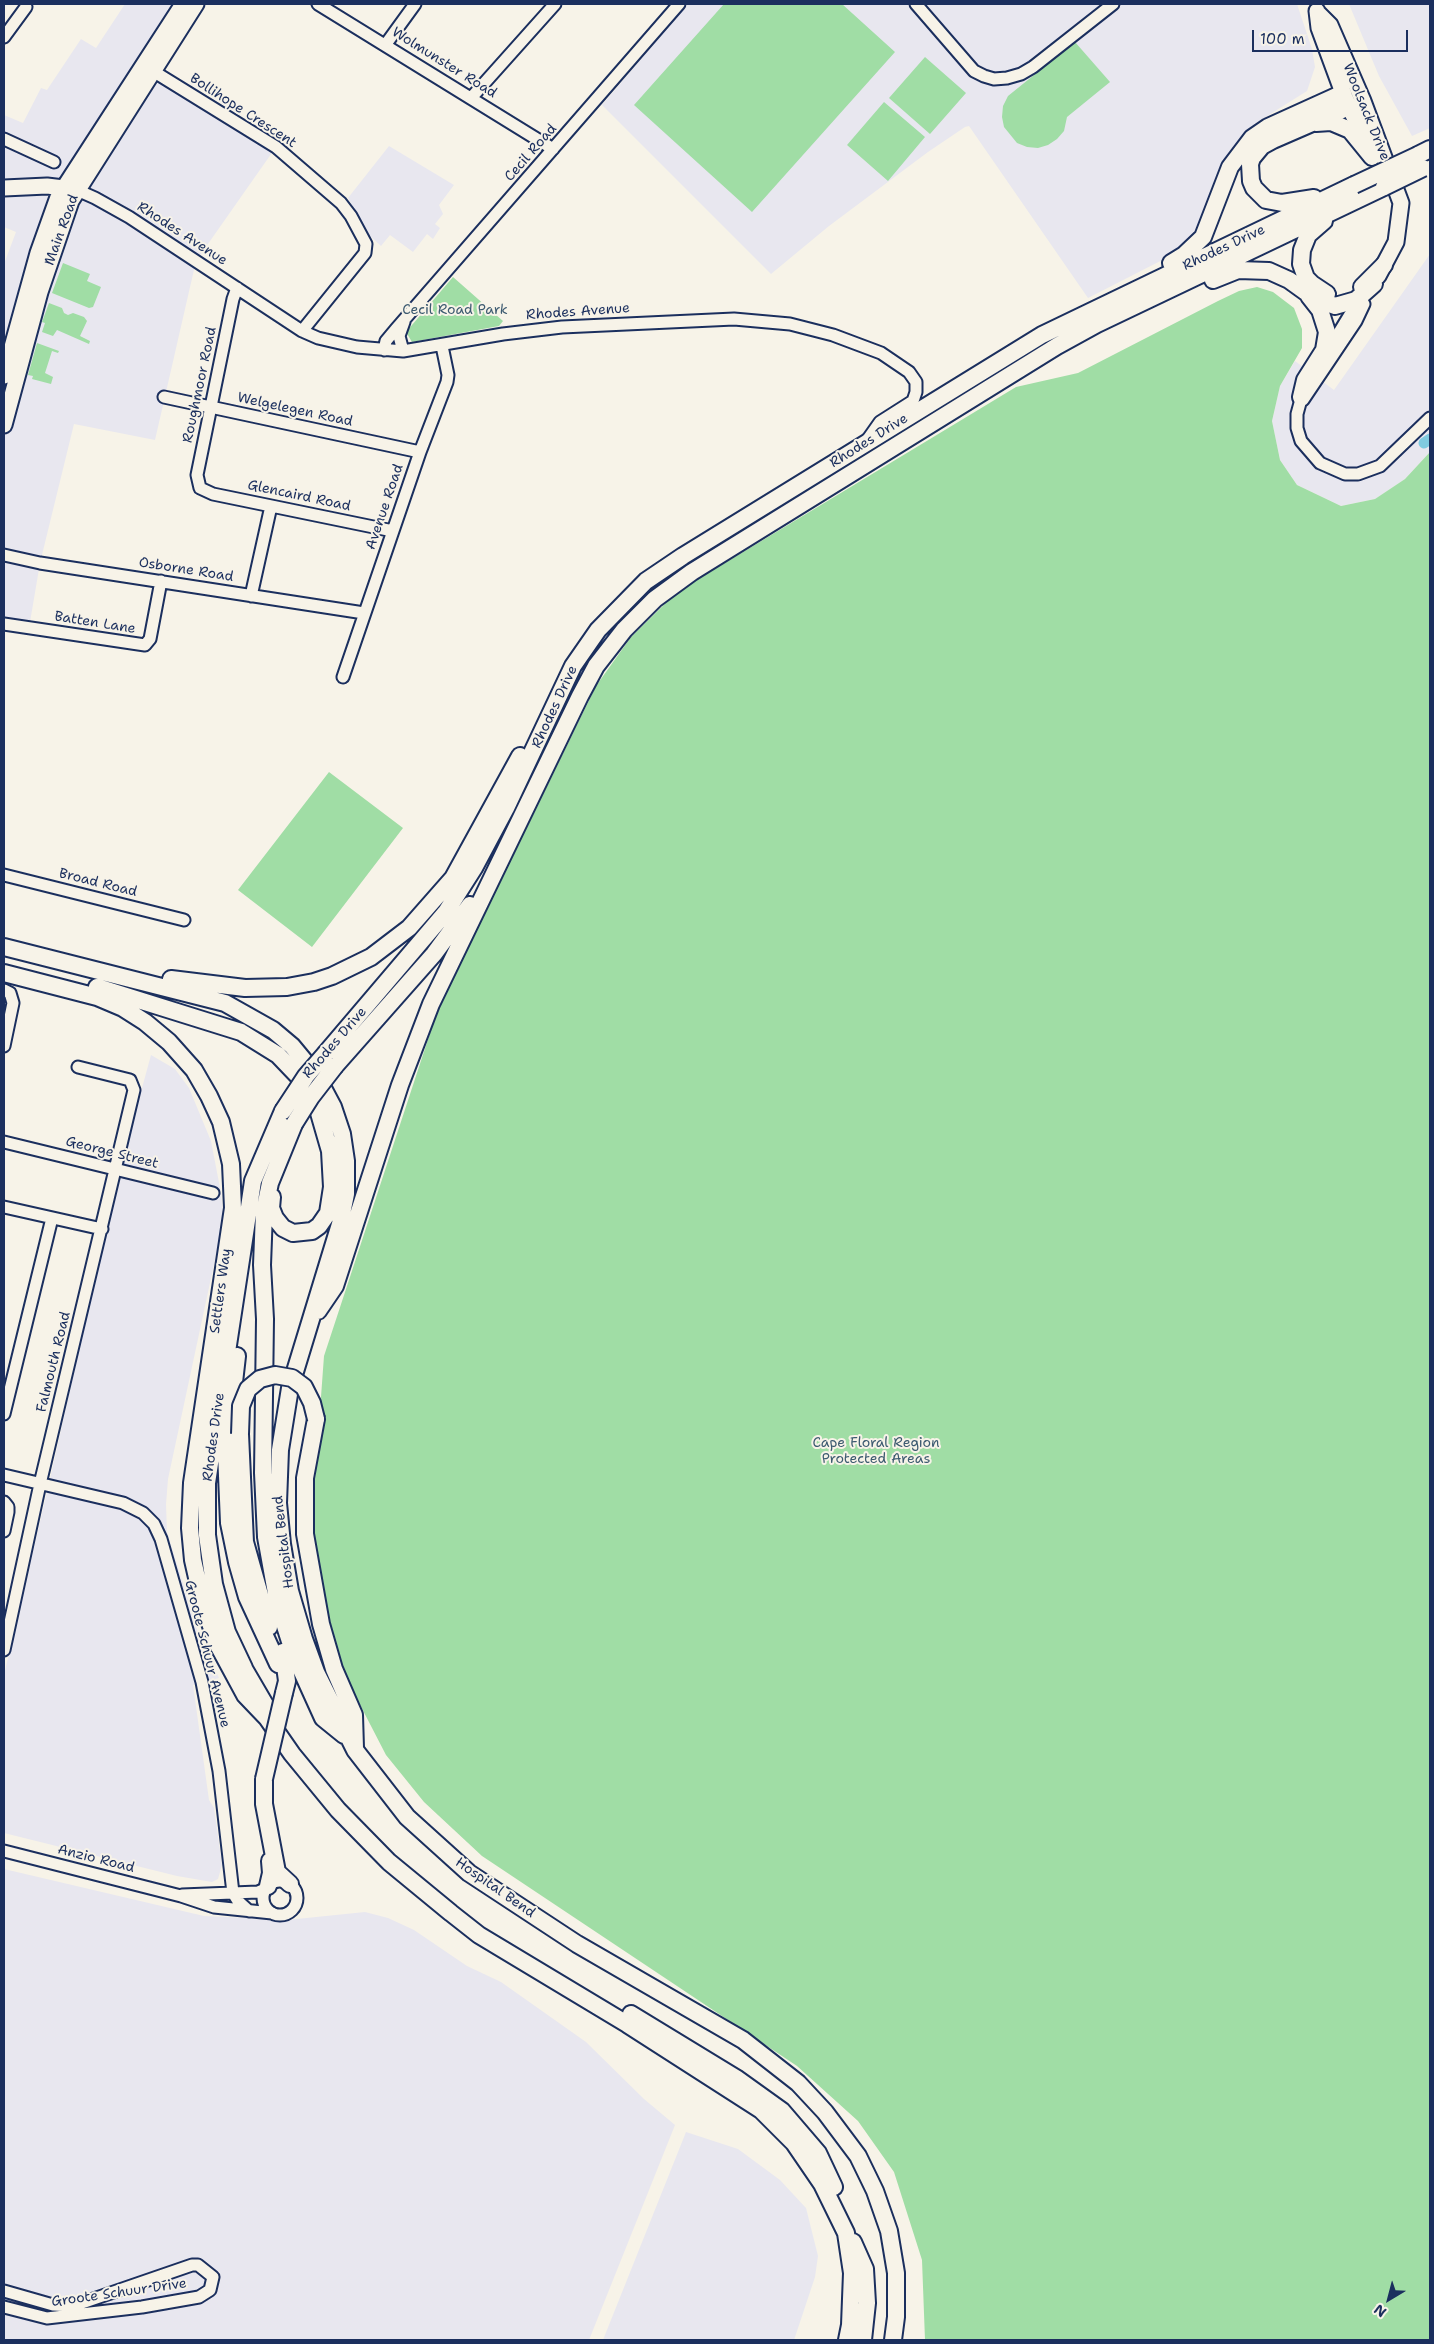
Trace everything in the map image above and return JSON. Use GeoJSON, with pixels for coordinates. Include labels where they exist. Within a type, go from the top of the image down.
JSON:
{"type":"FeatureCollection","features":[{"type":"Feature","properties":{"kind":"highway"},"geometry":{"type":"LineString","coordinates":[[1336,202],[1273,203],[1260,196],[1251,181],[1250,164],[1257,151],[1273,140],[1306,125],[1346,100]]}},
{"type":"Feature","properties":{"kind":"highway"},"geometry":{"type":"LineString","coordinates":[[1117,306],[1147,274],[1184,255],[1203,237],[1234,158],[1252,138],[1268,127],[1346,100]]}},
{"type":"Feature","properties":{"kind":"highway"},"geometry":{"type":"LineString","coordinates":[[1306,125],[1326,122],[1340,125],[1357,137],[1372,157]]}},
{"type":"Feature","properties":{"kind":"highway","name":"Rhodes Drive"},"geometry":{"type":"LineString","coordinates":[[239,1660],[222,1617],[214,1584],[207,1535],[207,1497],[209,1469],[254,1181],[283,1111],[306,1076],[330,1059],[429,935],[459,893],[506,808],[573,666],[585,647],[614,611],[646,581],[1042,335],[1117,306],[1425,159]]}},
{"type":"Feature","properties":{"kind":"highway"},"geometry":{"type":"LineString","coordinates":[[1336,202],[1304,243],[1301,264],[1306,278],[1324,293],[1344,295],[1362,287],[1384,265]]}},
{"type":"Feature","properties":{"kind":"highway"},"geometry":{"type":"LineString","coordinates":[[1117,306],[1193,290],[1232,272],[1248,269],[1269,271],[1279,275],[1328,305],[1343,305],[1356,300],[1374,284]]}},
{"type":"Feature","properties":{"kind":"highway"},"geometry":{"type":"LineString","coordinates":[[1300,401],[1305,380],[1324,350],[1327,332],[1320,310],[1306,293]]}},
{"type":"Feature","properties":{"kind":"highway","name":"Rhodes Drive"},"geometry":{"type":"LineString","coordinates":[[311,1321],[335,1286],[417,1037],[501,857],[596,666],[624,630],[655,599],[692,572],[1045,353],[1117,306]]}},
{"type":"Feature","properties":{"kind":"highway"},"geometry":{"type":"LineString","coordinates":[[126,978],[164,978],[245,988],[287,987],[314,982],[332,976],[371,957],[409,928],[453,878],[534,730],[551,711]]}},
{"type":"Feature","properties":{"kind":"highway"},"geometry":{"type":"LineString","coordinates":[[352,1744],[323,1718],[306,1684],[285,1629],[273,1581],[266,1537],[264,1494],[265,1319],[262,1265],[264,1212],[270,1183],[294,1124],[330,1059],[448,937],[501,857]]}},
{"type":"Feature","properties":{"kind":"highway"},"geometry":{"type":"LineString","coordinates":[[4,947],[215,1000],[249,1015],[273,1030],[292,1046],[316,1075],[326,1091],[342,1134],[347,1180],[340,1224],[311,1321]]}},
{"type":"Feature","properties":{"kind":"highway"},"geometry":{"type":"LineString","coordinates":[[4,964],[97,987],[211,1022],[241,1032],[265,1045],[278,1055],[300,1078],[323,1121],[330,1151],[332,1187],[328,1213],[319,1226],[306,1233],[293,1232],[283,1228],[275,1218],[272,1200],[276,1168]]}},
{"type":"Feature","properties":{"kind":"highway","name":"Settlers Way"},"geometry":{"type":"LineString","coordinates":[[4,973],[97,997],[123,1008],[145,1022],[186,1060],[202,1083],[220,1122],[231,1164],[233,1208],[192,1484],[191,1545],[200,1592],[218,1645],[245,1695],[267,1718]]}},
{"type":"Feature","properties":{"kind":"highway"},"geometry":{"type":"LineString","coordinates":[[264,1154],[228,1430],[225,1469],[229,1523],[237,1562],[255,1615],[278,1664]]}},
{"type":"Feature","properties":{"kind":"highway"},"geometry":{"type":"LineString","coordinates":[[265,1319],[253,1451],[254,1522],[262,1573],[284,1656],[287,1681],[264,1778],[271,1873],[266,1887]]}},
{"type":"Feature","properties":{"kind":"highway","name":"Hospital Bend"},"geometry":{"type":"LineString","coordinates":[[311,1321],[295,1368],[285,1416],[279,1468],[279,1526],[290,1591],[304,1639],[316,1672],[352,1744],[407,1817],[469,1873],[577,1944],[742,2040],[798,2084],[825,2112],[858,2156],[876,2191],[889,2231],[896,2273],[896,2317],[893,2340]]}},
{"type":"Feature","properties":{"kind":"highway"},"geometry":{"type":"LineString","coordinates":[[284,1693],[246,1542],[240,1434],[241,1406],[248,1389],[260,1379],[275,1375],[292,1378],[304,1388],[312,1403],[316,1419],[305,1478],[306,1534],[320,1624],[334,1670],[354,1715],[352,1744]]}},
{"type":"Feature","properties":{"kind":"highway"},"geometry":{"type":"LineString","coordinates":[[239,1660],[267,1718],[292,1754],[338,1810],[389,1862],[479,1934],[627,2024],[761,2110],[794,2143],[822,2184],[865,2269],[867,2303],[863,2340]]}},
{"type":"Feature","properties":{"kind":"highway"},"geometry":{"type":"LineString","coordinates":[[239,1660],[263,1702],[321,1777],[399,1858],[497,1932],[728,2073],[782,2111],[818,2153],[844,2212],[860,2288],[858,2322],[854,2340]]}},
{"type":"Feature","properties":{"kind":"highway"},"geometry":{"type":"LineString","coordinates":[[266,1816],[277,1872],[290,1884]]}},
{"type":"Feature","properties":{"kind":"highway"},"geometry":{"type":"LineString","coordinates":[[833,2207],[843,2295],[837,2340]]}},
{"type":"Feature","properties":{"kind":"highway"},"geometry":{"type":"LineString","coordinates":[[847,2340],[850,2325],[852,2273],[849,2238]]}},
{"type":"Feature","properties":{"kind":"main road","name":"Main Road"},"geometry":{"type":"LineString","coordinates":[[4,376],[38,253],[70,189],[147,68],[190,5]]}},
{"type":"Feature","properties":{"kind":"main road","name":"Woolsack Drive"},"geometry":{"type":"LineString","coordinates":[[1317,8],[1319,28],[1346,100],[1400,217]]}},
{"type":"Feature","properties":{"kind":"main road","name":"Woolsack Drive"},"geometry":{"type":"LineString","coordinates":[[1317,8],[1330,25],[1363,101],[1401,203],[1396,242],[1374,284]]}},
{"type":"Feature","properties":{"kind":"main road"},"geometry":{"type":"LineString","coordinates":[[4,188],[70,189]]}},
{"type":"Feature","properties":{"kind":"main road","name":"Main Road"},"geometry":{"type":"LineString","coordinates":[[4,425],[6,400],[70,189]]}},
{"type":"Feature","properties":{"kind":"street","name":"Wolmunster Road"},"geometry":{"type":"LineString","coordinates":[[318,4],[386,44],[553,149]]}},
{"type":"Feature","properties":{"kind":"street"},"geometry":{"type":"LineString","coordinates":[[386,44],[415,4]]}},
{"type":"Feature","properties":{"kind":"street"},"geometry":{"type":"LineString","coordinates":[[471,98],[555,4]]}},
{"type":"Feature","properties":{"kind":"street","name":"Cecil Road"},"geometry":{"type":"LineString","coordinates":[[384,350],[388,339],[679,4]]}},
{"type":"Feature","properties":{"kind":"street"},"geometry":{"type":"LineString","coordinates":[[916,4],[974,71],[994,79],[1021,74],[1033,67],[1113,4]]}},
{"type":"Feature","properties":{"kind":"street"},"geometry":{"type":"LineString","coordinates":[[4,37],[26,7]]}},
{"type":"Feature","properties":{"kind":"street","name":"Bollihope Crescent"},"geometry":{"type":"LineString","coordinates":[[147,68],[276,147],[341,203],[351,216],[366,244],[365,253],[302,330]]}},
{"type":"Feature","properties":{"kind":"street"},"geometry":{"type":"LineString","coordinates":[[4,139],[54,162]]}},
{"type":"Feature","properties":{"kind":"street","name":"Rhodes Avenue"},"geometry":{"type":"LineString","coordinates":[[70,189],[95,198],[129,216],[302,330],[336,343],[403,351],[442,346],[503,334],[562,327],[734,319],[808,328],[868,346],[911,374],[916,382],[916,392],[909,404],[880,422],[866,443]]}},
{"type":"Feature","properties":{"kind":"street"},"geometry":{"type":"LineString","coordinates":[[1374,284],[1349,316],[1300,401],[1298,428],[1301,441],[1320,463],[1345,474],[1358,474],[1380,466],[1430,418]]}},
{"type":"Feature","properties":{"kind":"street","name":"Roughmoor Road"},"geometry":{"type":"LineString","coordinates":[[200,488],[197,475],[233,299],[237,288]]}},
{"type":"Feature","properties":{"kind":"street"},"geometry":{"type":"LineString","coordinates":[[403,351],[400,336],[404,321]]}},
{"type":"Feature","properties":{"kind":"street","name":"Avenue Road"},"geometry":{"type":"LineString","coordinates":[[343,677],[420,452],[447,382],[448,375],[442,346]]}},
{"type":"Feature","properties":{"kind":"street","name":"Welgelegen Road"},"geometry":{"type":"LineString","coordinates":[[164,397],[420,452]]}},
{"type":"Feature","properties":{"kind":"street","name":"Glencaird Road"},"geometry":{"type":"LineString","coordinates":[[200,488],[213,494],[393,531]]}},
{"type":"Feature","properties":{"kind":"street"},"geometry":{"type":"LineString","coordinates":[[251,596],[271,506]]}},
{"type":"Feature","properties":{"kind":"street","name":"Osborne Road"},"geometry":{"type":"LineString","coordinates":[[4,555],[40,563],[364,614]]}},
{"type":"Feature","properties":{"kind":"street","name":"Batten Lane"},"geometry":{"type":"LineString","coordinates":[[4,624],[145,645],[150,639],[161,581]]}},
{"type":"Feature","properties":{"kind":"street","name":"Broad Road"},"geometry":{"type":"LineString","coordinates":[[4,875],[184,920]]}},
{"type":"Feature","properties":{"kind":"street"},"geometry":{"type":"LineString","coordinates":[[4,990],[10,993],[13,998],[13,1007],[4,1046]]}},
{"type":"Feature","properties":{"kind":"street","name":"Falmouth Road"},"geometry":{"type":"LineString","coordinates":[[4,1650],[40,1484],[134,1090],[133,1083],[126,1078],[78,1067]]}},
{"type":"Feature","properties":{"kind":"street","name":"George Street"},"geometry":{"type":"LineString","coordinates":[[4,1142],[214,1193]]}},
{"type":"Feature","properties":{"kind":"street"},"geometry":{"type":"LineString","coordinates":[[4,1206],[102,1229]]}},
{"type":"Feature","properties":{"kind":"street"},"geometry":{"type":"LineString","coordinates":[[4,1414],[52,1218]]}},
{"type":"Feature","properties":{"kind":"street","name":"Groote Schuur Avenue"},"geometry":{"type":"LineString","coordinates":[[4,1475],[123,1503],[143,1512],[154,1524],[161,1539],[202,1682],[219,1771],[233,1892]]}},
{"type":"Feature","properties":{"kind":"street"},"geometry":{"type":"LineString","coordinates":[[4,1502],[8,1507],[8,1512],[4,1531]]}},
{"type":"Feature","properties":{"kind":"street","name":"Anzio Road"},"geometry":{"type":"LineString","coordinates":[[4,1851],[181,1896],[214,1907],[272,1913]]}},
{"type":"Feature","properties":{"kind":"street"},"geometry":{"type":"LineString","coordinates":[[279,1881],[290,1884],[296,1893],[294,1908],[288,1913],[281,1915],[272,1913],[263,1901],[266,1887],[279,1881]]}},
{"type":"Feature","properties":{"kind":"street","name":"Anzio Road"},"geometry":{"type":"LineString","coordinates":[[181,1896],[258,1892],[266,1887]]}},
{"type":"Feature","properties":{"kind":"street"},"geometry":{"type":"LineString","coordinates":[[233,1892],[238,1901],[249,1911]]}},
{"type":"Feature","properties":{"kind":"street","name":"Groote Schuur Drive"},"geometry":{"type":"LineString","coordinates":[[4,2291],[54,2305],[73,2306],[192,2265],[198,2265],[213,2276],[210,2290],[198,2297],[142,2306],[47,2318],[4,2307]]}},
{"type":"Feature","properties":{"kind":"shaded area"},"geometry":{"type":"Polygon","coordinates":[[[125,4],[196,4],[152,71],[276,147],[196,261],[155,440],[74,424],[40,563],[29,628],[4,624],[4,264],[16,232],[4,227],[4,115],[23,123],[41,88],[47,90],[81,39],[96,48],[125,4]]]}},
{"type":"Feature","properties":{"kind":"shaded area"},"geometry":{"type":"Polygon","coordinates":[[[688,4],[1297,4],[1312,49],[1315,67],[1307,91],[1256,123],[1228,154],[1195,235],[1176,253],[1088,298],[969,126],[928,152],[829,226],[771,274],[602,105],[688,4]]]}},
{"type":"Feature","properties":{"kind":"shaded area"},"geometry":{"type":"Polygon","coordinates":[[[1349,4],[1430,4],[1430,128],[1412,136],[1379,76],[1349,4]]]}},
{"type":"Feature","properties":{"kind":"shaded area"},"geometry":{"type":"Polygon","coordinates":[[[389,146],[454,185],[439,205],[443,214],[435,224],[440,228],[433,239],[427,234],[413,252],[390,235],[381,246],[369,235],[348,198],[389,146]]]}},
{"type":"Feature","properties":{"kind":"shaded area"},"geometry":{"type":"Polygon","coordinates":[[[1430,254],[1430,452],[1405,479],[1375,499],[1341,506],[1297,485],[1280,460],[1272,421],[1280,386],[1295,361],[1334,390],[1430,254]]]}},
{"type":"Feature","properties":{"kind":"shaded area"},"geometry":{"type":"Polygon","coordinates":[[[151,1055],[175,1069],[189,1088],[211,1141],[221,1193],[223,1217],[168,1479],[166,1504],[167,1532],[204,1652],[210,1658],[219,1678],[193,1685],[209,1800],[214,1808],[222,1865],[218,1879],[212,1882],[177,1876],[4,1833],[4,1675],[47,1492],[55,1493],[58,1481],[50,1479],[118,1176],[151,1055]]]}},
{"type":"Feature","properties":{"kind":"shaded area"},"geometry":{"type":"Polygon","coordinates":[[[4,1869],[204,1916],[287,1920],[365,1912],[388,1918],[414,1930],[467,1966],[501,1982],[586,2042],[644,2099],[675,2125],[589,2340],[4,2340],[4,1869]]]}},
{"type":"Feature","properties":{"kind":"shaded area"},"geometry":{"type":"Polygon","coordinates":[[[686,2132],[738,2149],[780,2180],[806,2208],[818,2256],[815,2277],[794,2340],[603,2340],[686,2132]]]}},
{"type":"Feature","properties":{"kind":"green space"},"geometry":{"type":"Polygon","coordinates":[[[724,4],[842,4],[895,52],[752,212],[634,105],[724,4]]]}},
{"type":"Feature","properties":{"kind":"green space"},"geometry":{"type":"Polygon","coordinates":[[[1075,42],[1110,82],[1067,117],[1064,131],[1048,145],[1038,148],[1027,147],[1017,143],[1004,127],[1002,117],[1003,106],[1008,96],[1075,42]]]}},
{"type":"Feature","properties":{"kind":"green space"},"geometry":{"type":"Polygon","coordinates":[[[925,57],[966,93],[930,134],[889,98],[925,57]]]}},
{"type":"Feature","properties":{"kind":"green space"},"geometry":{"type":"Polygon","coordinates":[[[884,102],[925,137],[888,181],[847,145],[884,102]]]}},
{"type":"Feature","properties":{"kind":"green space"},"geometry":{"type":"Polygon","coordinates":[[[63,263],[90,274],[87,281],[101,287],[93,307],[89,308],[52,293],[63,263]]]}},
{"type":"Feature","properties":{"kind":"green space","name":"Cecil Road Park"},"geometry":{"type":"Polygon","coordinates":[[[453,277],[503,321],[499,326],[412,342],[406,332],[453,277]]]}},
{"type":"Feature","properties":{"kind":"green space","name":"Cape Floral Region Protected Areas"},"geometry":{"type":"Polygon","coordinates":[[[1257,287],[1273,292],[1294,308],[1302,329],[1302,348],[1280,386],[1272,421],[1280,460],[1297,485],[1341,506],[1375,499],[1405,479],[1430,452],[1430,2340],[925,2340],[922,2260],[894,2172],[858,2121],[797,2066],[482,1856],[424,1802],[386,1755],[340,1666],[322,1589],[312,1519],[324,1356],[438,1009],[596,686],[631,637],[677,592],[1016,387],[1078,373],[1218,301],[1239,291],[1257,287]]]}},
{"type":"Feature","properties":{"kind":"green space"},"geometry":{"type":"Polygon","coordinates":[[[49,303],[62,308],[64,313],[68,315],[73,313],[84,317],[87,321],[80,336],[90,341],[89,344],[57,330],[53,336],[42,332],[45,323],[42,322],[49,303]]]}},
{"type":"Feature","properties":{"kind":"green space"},"geometry":{"type":"Polygon","coordinates":[[[37,343],[59,351],[58,353],[52,351],[45,373],[53,377],[51,384],[32,379],[33,376],[28,375],[37,343]]]}},
{"type":"Feature","properties":{"kind":"green space"},"geometry":{"type":"Polygon","coordinates":[[[329,772],[403,828],[312,947],[238,890],[329,772]]]}},
{"type":"Feature","properties":{"kind":"waterway"},"geometry":{"type":"LineString","coordinates":[[1424,443],[1430,439]]}}]}
